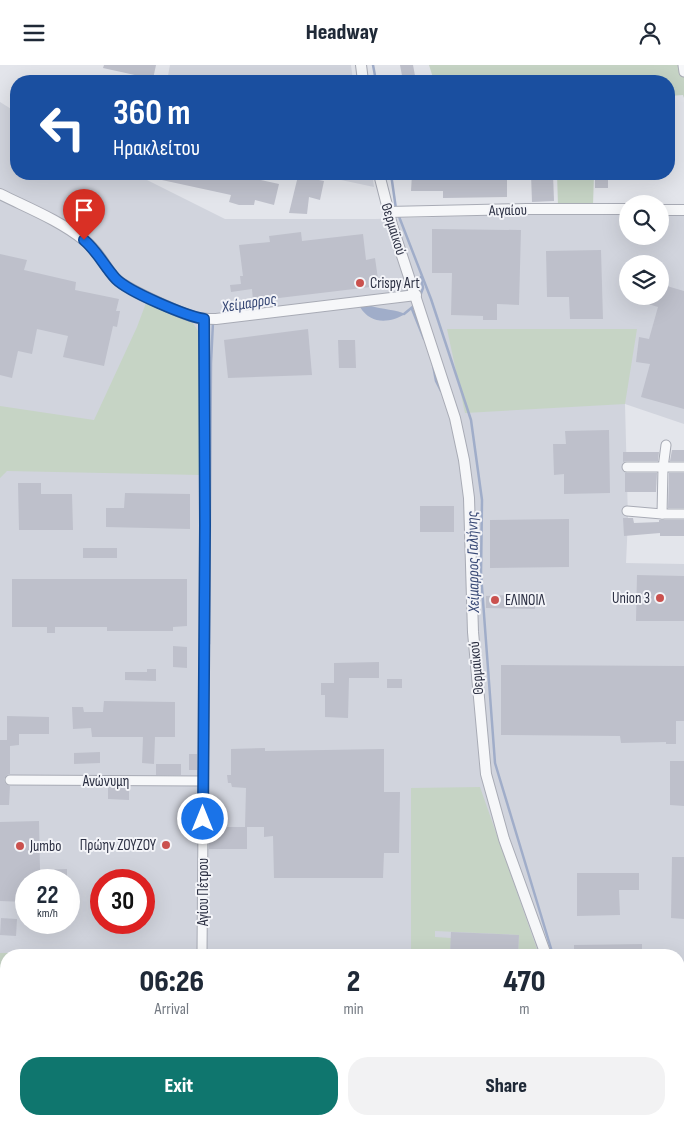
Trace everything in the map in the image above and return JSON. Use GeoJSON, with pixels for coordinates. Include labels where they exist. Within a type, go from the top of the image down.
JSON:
{"type":"FeatureCollection","features":[{"type":"Feature","properties":{"kind":"street"},"geometry":{"type":"LineString","coordinates":[[683,65],[684,72]]}},
{"type":"Feature","properties":{"kind":"street","name":"Θερμαϊκού"},"geometry":{"type":"LineString","coordinates":[[380,180],[388,212],[454,418],[467,474],[470,507],[471,605],[486,774],[504,839],[544,949]]}},
{"type":"Feature","properties":{"kind":"street"},"geometry":{"type":"LineString","coordinates":[[0,194],[80,237],[96,250],[114,276],[125,285],[182,313],[204,319],[416,295]]}},
{"type":"Feature","properties":{"kind":"street","name":"Αιγαίου"},"geometry":{"type":"LineString","coordinates":[[388,212],[619,209]]}},
{"type":"Feature","properties":{"kind":"street"},"geometry":{"type":"LineString","coordinates":[[669,209],[684,210]]}},
{"type":"Feature","properties":{"kind":"street","name":"Αγίου Πέτρου"},"geometry":{"type":"LineString","coordinates":[[202,949],[205,525],[204,319]]}},
{"type":"Feature","properties":{"kind":"street"},"geometry":{"type":"LineString","coordinates":[[662,514],[663,468],[666,445]]}},
{"type":"Feature","properties":{"kind":"street"},"geometry":{"type":"LineString","coordinates":[[627,467],[684,467]]}},
{"type":"Feature","properties":{"kind":"street"},"geometry":{"type":"LineString","coordinates":[[627,511],[684,514]]}},
{"type":"Feature","properties":{"kind":"street","name":"Ανώνυμη"},"geometry":{"type":"LineString","coordinates":[[10,780],[203,781]]}},
{"type":"Feature","properties":{"kind":"shaded area"},"geometry":{"type":"Polygon","coordinates":[[[170,65],[351,65],[352,75],[168,75],[170,65]]]}},
{"type":"Feature","properties":{"kind":"shaded area"},"geometry":{"type":"Polygon","coordinates":[[[0,102],[10,108],[10,180],[147,180],[225,219],[375,219],[619,211],[619,245],[669,245],[669,210],[684,209],[684,424],[625,404],[628,519],[626,563],[684,564],[684,949],[0,949],[0,102]]]}},
{"type":"Feature","properties":{"kind":"shaded area"},"geometry":{"type":"Polygon","coordinates":[[[341,180],[373,180],[374,187],[341,180]]]}},
{"type":"Feature","properties":{"kind":"green space"},"geometry":{"type":"Polygon","coordinates":[[[429,65],[684,65],[684,98],[683,95],[675,96],[675,75],[432,75],[429,65]]]}},
{"type":"Feature","properties":{"kind":"green space"},"geometry":{"type":"Polygon","coordinates":[[[557,180],[594,180],[593,205],[558,206],[557,180]]]}},
{"type":"Feature","properties":{"kind":"green space"},"geometry":{"type":"Polygon","coordinates":[[[146,303],[193,323],[198,331],[201,475],[7,471],[0,478],[0,406],[94,420],[137,327],[146,303]]]}},
{"type":"Feature","properties":{"kind":"green space"},"geometry":{"type":"Polygon","coordinates":[[[447,329],[637,329],[625,404],[465,413],[447,329]]]}},
{"type":"Feature","properties":{"kind":"green space"},"geometry":{"type":"Polygon","coordinates":[[[480,787],[537,949],[518,949],[519,935],[435,931],[435,937],[451,938],[450,949],[411,949],[411,788],[480,787]]]}},
{"type":"Feature","properties":{"kind":"water"},"geometry":{"type":"Polygon","coordinates":[[[371,306],[405,314],[381,321],[364,313],[360,307],[371,306]]]}},
{"type":"Feature","properties":{"kind":"building"},"geometry":{"type":"Polygon","coordinates":[[[104,65],[156,65],[154,75],[135,75],[103,68],[104,65]]]}},
{"type":"Feature","properties":{"kind":"building"},"geometry":{"type":"Polygon","coordinates":[[[400,65],[413,65],[415,75],[402,75],[400,65]]]}},
{"type":"Feature","properties":{"kind":"building"},"geometry":{"type":"Polygon","coordinates":[[[162,180],[261,180],[279,184],[274,205],[255,200],[254,205],[239,205],[229,202],[231,195],[162,180]]]}},
{"type":"Feature","properties":{"kind":"building"},"geometry":{"type":"Polygon","coordinates":[[[297,180],[324,181],[320,200],[309,197],[307,214],[289,213],[297,180]]]}},
{"type":"Feature","properties":{"kind":"building"},"geometry":{"type":"Polygon","coordinates":[[[412,180],[507,180],[507,197],[443,198],[443,191],[411,191],[412,180]]]}},
{"type":"Feature","properties":{"kind":"building"},"geometry":{"type":"Polygon","coordinates":[[[531,180],[553,180],[554,201],[532,202],[531,180]]]}},
{"type":"Feature","properties":{"kind":"building"},"geometry":{"type":"Polygon","coordinates":[[[595,180],[608,180],[608,188],[595,188],[595,180]]]}},
{"type":"Feature","properties":{"kind":"building"},"geometry":{"type":"Polygon","coordinates":[[[432,229],[521,230],[519,305],[497,304],[497,320],[483,320],[483,316],[451,315],[452,273],[432,273],[432,229]]]}},
{"type":"Feature","properties":{"kind":"building"},"geometry":{"type":"Polygon","coordinates":[[[301,232],[302,241],[363,234],[366,260],[375,258],[379,286],[253,301],[252,289],[231,292],[230,285],[241,284],[240,276],[243,276],[239,245],[270,242],[269,236],[301,232]]]}},
{"type":"Feature","properties":{"kind":"building"},"geometry":{"type":"Polygon","coordinates":[[[601,250],[603,319],[570,319],[569,297],[547,297],[546,251],[601,250]]]}},
{"type":"Feature","properties":{"kind":"building"},"geometry":{"type":"Polygon","coordinates":[[[0,254],[27,260],[24,270],[76,282],[75,290],[119,299],[116,311],[120,311],[117,327],[113,326],[104,366],[63,357],[68,336],[37,329],[32,354],[18,351],[12,378],[0,375],[0,254]]]}},
{"type":"Feature","properties":{"kind":"building"},"geometry":{"type":"Polygon","coordinates":[[[669,287],[684,291],[684,409],[641,397],[650,364],[636,362],[639,337],[649,339],[658,307],[652,305],[669,305],[669,287]]]}},
{"type":"Feature","properties":{"kind":"building"},"geometry":{"type":"Polygon","coordinates":[[[308,329],[312,375],[228,378],[224,340],[308,329]]]}},
{"type":"Feature","properties":{"kind":"building"},"geometry":{"type":"Polygon","coordinates":[[[338,340],[355,340],[356,368],[339,368],[338,340]]]}},
{"type":"Feature","properties":{"kind":"building"},"geometry":{"type":"Polygon","coordinates":[[[609,430],[610,493],[564,494],[564,474],[554,475],[553,444],[566,444],[565,431],[609,430]]]}},
{"type":"Feature","properties":{"kind":"building"},"geometry":{"type":"Polygon","coordinates":[[[672,450],[684,450],[684,461],[670,461],[672,450]]]}},
{"type":"Feature","properties":{"kind":"building"},"geometry":{"type":"Polygon","coordinates":[[[623,452],[659,452],[658,461],[623,462],[623,452]]]}},
{"type":"Feature","properties":{"kind":"building"},"geometry":{"type":"Polygon","coordinates":[[[625,473],[657,473],[656,492],[625,492],[625,473]]]}},
{"type":"Feature","properties":{"kind":"building"},"geometry":{"type":"Polygon","coordinates":[[[669,473],[684,473],[684,508],[668,508],[669,473]]]}},
{"type":"Feature","properties":{"kind":"building"},"geometry":{"type":"Polygon","coordinates":[[[18,483],[41,483],[41,494],[72,494],[73,530],[19,530],[18,483]]]}},
{"type":"Feature","properties":{"kind":"building"},"geometry":{"type":"Polygon","coordinates":[[[125,493],[190,494],[190,529],[106,527],[106,508],[124,508],[125,493]]]}},
{"type":"Feature","properties":{"kind":"building"},"geometry":{"type":"Polygon","coordinates":[[[420,506],[454,506],[454,532],[420,532],[420,506]]]}},
{"type":"Feature","properties":{"kind":"building"},"geometry":{"type":"Polygon","coordinates":[[[623,518],[633,518],[634,523],[684,520],[684,536],[660,536],[660,533],[624,536],[623,518]]]}},
{"type":"Feature","properties":{"kind":"building"},"geometry":{"type":"Polygon","coordinates":[[[569,519],[569,567],[490,568],[490,520],[569,519]]]}},
{"type":"Feature","properties":{"kind":"building"},"geometry":{"type":"Polygon","coordinates":[[[83,548],[117,548],[117,558],[83,558],[83,548]]]}},
{"type":"Feature","properties":{"kind":"building","name":"Union 3"},"geometry":{"type":"Polygon","coordinates":[[[637,575],[684,576],[684,621],[636,621],[637,575]]]}},
{"type":"Feature","properties":{"kind":"building"},"geometry":{"type":"Polygon","coordinates":[[[12,579],[187,579],[187,626],[173,627],[173,631],[107,631],[107,627],[55,627],[55,633],[47,633],[47,627],[12,627],[12,579]]]}},
{"type":"Feature","properties":{"kind":"building"},"geometry":{"type":"Polygon","coordinates":[[[535,594],[535,609],[486,608],[486,596],[535,594]]]}},
{"type":"Feature","properties":{"kind":"building"},"geometry":{"type":"Polygon","coordinates":[[[173,646],[187,647],[187,668],[173,667],[173,646]]]}},
{"type":"Feature","properties":{"kind":"building"},"geometry":{"type":"Polygon","coordinates":[[[379,662],[379,678],[349,678],[348,718],[325,717],[325,695],[321,695],[321,683],[334,683],[334,663],[379,662]]]}},
{"type":"Feature","properties":{"kind":"building"},"geometry":{"type":"Polygon","coordinates":[[[501,665],[684,666],[684,721],[676,721],[676,744],[666,744],[666,742],[621,743],[620,736],[501,735],[501,665]]]}},
{"type":"Feature","properties":{"kind":"building"},"geometry":{"type":"Polygon","coordinates":[[[147,669],[156,669],[156,681],[125,680],[125,672],[147,672],[147,669]]]}},
{"type":"Feature","properties":{"kind":"building"},"geometry":{"type":"Polygon","coordinates":[[[387,679],[402,679],[402,688],[387,688],[387,679]]]}},
{"type":"Feature","properties":{"kind":"building"},"geometry":{"type":"Polygon","coordinates":[[[104,701],[175,702],[175,737],[155,737],[154,764],[142,763],[143,737],[92,737],[91,728],[73,729],[72,707],[83,707],[84,712],[103,712],[104,701]]]}},
{"type":"Feature","properties":{"kind":"building"},"geometry":{"type":"Polygon","coordinates":[[[7,716],[49,717],[49,734],[19,734],[19,745],[10,746],[10,774],[4,779],[5,783],[10,786],[9,805],[0,805],[0,740],[7,740],[7,716]]]}},
{"type":"Feature","properties":{"kind":"building"},"geometry":{"type":"Polygon","coordinates":[[[265,748],[265,751],[384,749],[384,792],[400,792],[399,853],[384,853],[383,878],[274,878],[273,836],[264,837],[264,827],[245,827],[246,788],[232,787],[231,783],[228,783],[227,775],[231,775],[231,749],[265,748]]]}},
{"type":"Feature","properties":{"kind":"building"},"geometry":{"type":"Polygon","coordinates":[[[100,752],[100,763],[74,764],[74,753],[100,752]]]}},
{"type":"Feature","properties":{"kind":"building"},"geometry":{"type":"Polygon","coordinates":[[[189,754],[197,754],[197,770],[189,770],[189,754]]]}},
{"type":"Feature","properties":{"kind":"building"},"geometry":{"type":"Polygon","coordinates":[[[670,761],[684,761],[684,806],[670,805],[670,761]]]}},
{"type":"Feature","properties":{"kind":"building"},"geometry":{"type":"Polygon","coordinates":[[[156,764],[181,764],[181,775],[156,775],[156,764]]]}},
{"type":"Feature","properties":{"kind":"building"},"geometry":{"type":"Polygon","coordinates":[[[108,787],[129,787],[129,800],[108,799],[108,787]]]}},
{"type":"Feature","properties":{"kind":"building","name":"Jumbo"},"geometry":{"type":"Polygon","coordinates":[[[39,821],[40,869],[15,869],[15,902],[0,901],[0,822],[39,821]]]}},
{"type":"Feature","properties":{"kind":"building"},"geometry":{"type":"Polygon","coordinates":[[[209,827],[247,827],[247,849],[209,849],[209,827]]]}},
{"type":"Feature","properties":{"kind":"building"},"geometry":{"type":"Polygon","coordinates":[[[672,857],[684,857],[684,919],[671,918],[672,857]]]}},
{"type":"Feature","properties":{"kind":"building"},"geometry":{"type":"Polygon","coordinates":[[[577,873],[639,873],[639,890],[619,890],[620,915],[577,916],[577,873]]]}},
{"type":"Feature","properties":{"kind":"building"},"geometry":{"type":"Polygon","coordinates":[[[1,918],[15,919],[16,936],[0,935],[1,918]]]}},
{"type":"Feature","properties":{"kind":"building"},"geometry":{"type":"Polygon","coordinates":[[[451,932],[519,935],[518,949],[450,949],[451,932]]]}},
{"type":"Feature","properties":{"kind":"building"},"geometry":{"type":"Polygon","coordinates":[[[642,944],[642,949],[574,949],[574,945],[642,944]]]}},
{"type":"Feature","properties":{"kind":"waterway","name":"Χείμαρρος Γαλήνης"},"geometry":{"type":"LineString","coordinates":[[373,65],[375,75]]}},
{"type":"Feature","properties":{"kind":"waterway","name":"Χείμαρρος Γαλήνης"},"geometry":{"type":"LineString","coordinates":[[392,180],[396,209]]}},
{"type":"Feature","properties":{"kind":"waterway","name":"Χείμαρρος Γαλήνης"},"geometry":{"type":"LineString","coordinates":[[398,214],[431,299],[471,420],[482,500],[481,574],[495,763],[551,949]]}},
{"type":"Feature","properties":{"kind":"waterway","name":"Χείμαρρος Γαλήνης"},"geometry":{"type":"LineString","coordinates":[[420,296],[423,288],[421,277]]}},
{"type":"Feature","properties":{"kind":"waterway","name":"Χείμαρρος"},"geometry":{"type":"LineString","coordinates":[[404,314],[415,305]]}},
{"type":"Feature","properties":{"kind":"waterway","name":"Χείμαρρος Γαλήνης"},"geometry":{"type":"LineString","coordinates":[[412,309],[424,339]]}},
{"type":"Feature","properties":{"kind":"waterway","name":"Χείμαρρος"},"geometry":{"type":"LineString","coordinates":[[209,644],[213,322]]}},
{"type":"Feature","properties":{"kind":"waterway","name":"Χείμαρρος Γαλήνης"},"geometry":{"type":"LineString","coordinates":[[433,365],[436,381],[441,391]]}},
{"type":"Feature","properties":{"kind":"place","name":"Crispy Art"},"geometry":{"type":"Point","coordinates":[360,283]}},
{"type":"Feature","properties":{"kind":"place","name":"Union 3"},"geometry":{"type":"Point","coordinates":[660,598]}},
{"type":"Feature","properties":{"kind":"place","name":"ΕΛΙΝΟΙΛ"},"geometry":{"type":"Point","coordinates":[495,600]}},
{"type":"Feature","properties":{"kind":"place","name":"Πρώην ΖΟΥΖΟΥ"},"geometry":{"type":"Point","coordinates":[166,845]}},
{"type":"Feature","properties":{"kind":"place","name":"Jumbo"},"geometry":{"type":"Point","coordinates":[20,846]}},
{"type":"Feature","properties":{"kind":"route"},"geometry":{"type":"LineString","coordinates":[[84,240],[96,250],[119,281],[182,313],[204,319],[203,819]]}}]}
